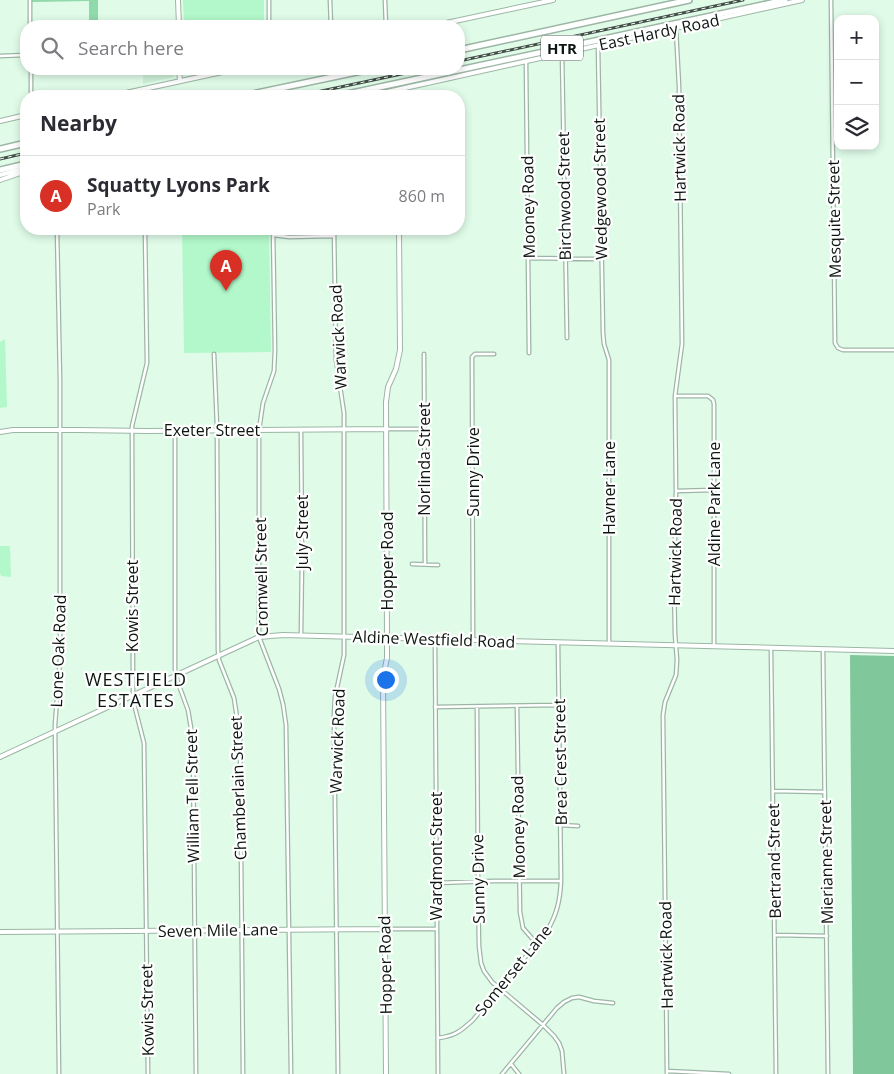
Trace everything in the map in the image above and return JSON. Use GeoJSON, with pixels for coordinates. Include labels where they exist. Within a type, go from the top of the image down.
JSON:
{"type":"FeatureCollection","features":[{"type":"Feature","properties":{"kind":"highway","name":"HTR"},"geometry":{"type":"LineString","coordinates":[[465,49],[689,0]]}},
{"type":"Feature","properties":{"kind":"highway","name":"HTR"},"geometry":{"type":"LineString","coordinates":[[465,69],[785,0]]}},
{"type":"Feature","properties":{"kind":"highway"},"geometry":{"type":"LineString","coordinates":[[271,90],[343,75]]}},
{"type":"Feature","properties":{"kind":"highway","name":"HTR"},"geometry":{"type":"LineString","coordinates":[[367,90],[437,75]]}},
{"type":"Feature","properties":{"kind":"highway"},"geometry":{"type":"LineString","coordinates":[[0,149],[20,144]]}},
{"type":"Feature","properties":{"kind":"highway"},"geometry":{"type":"LineString","coordinates":[[0,170],[20,165]]}},
{"type":"Feature","properties":{"kind":"main road"},"geometry":{"type":"LineString","coordinates":[[178,0],[179,20]]}},
{"type":"Feature","properties":{"kind":"main road"},"geometry":{"type":"LineString","coordinates":[[460,20],[553,0]]}},
{"type":"Feature","properties":{"kind":"main road","name":"East Hardy Road"},"geometry":{"type":"LineString","coordinates":[[404,90],[802,0]]}},
{"type":"Feature","properties":{"kind":"main road"},"geometry":{"type":"LineString","coordinates":[[180,75],[180,81]]}},
{"type":"Feature","properties":{"kind":"main road"},"geometry":{"type":"LineString","coordinates":[[139,90],[208,75]]}},
{"type":"Feature","properties":{"kind":"main road"},"geometry":{"type":"LineString","coordinates":[[0,121],[20,116]]}},
{"type":"Feature","properties":{"kind":"main road"},"geometry":{"type":"LineString","coordinates":[[0,175],[20,171]]}},
{"type":"Feature","properties":{"kind":"main road"},"geometry":{"type":"LineString","coordinates":[[0,180],[20,172]]}},
{"type":"Feature","properties":{"kind":"main road","name":"Hopper Road"},"geometry":{"type":"LineString","coordinates":[[386,1074],[383,678],[388,638],[386,402],[388,387],[396,369],[400,350],[399,235]]}},
{"type":"Feature","properties":{"kind":"main road","name":"Exeter Street"},"geometry":{"type":"LineString","coordinates":[[0,432],[13,430],[387,429]]}},
{"type":"Feature","properties":{"kind":"main road","name":"Aldine Westfield Road"},"geometry":{"type":"LineString","coordinates":[[0,757],[260,637],[301,635],[894,651]]}},
{"type":"Feature","properties":{"kind":"main road","name":"Seven Mile Lane"},"geometry":{"type":"LineString","coordinates":[[0,932],[385,929]]}},
{"type":"Feature","properties":{"kind":"street"},"geometry":{"type":"LineString","coordinates":[[30,0],[30,20]]}},
{"type":"Feature","properties":{"kind":"street"},"geometry":{"type":"LineString","coordinates":[[269,0],[269,20]]}},
{"type":"Feature","properties":{"kind":"street"},"geometry":{"type":"LineString","coordinates":[[330,0],[331,20]]}},
{"type":"Feature","properties":{"kind":"street"},"geometry":{"type":"LineString","coordinates":[[385,0],[386,20]]}},
{"type":"Feature","properties":{"kind":"street","name":"Mesquite Street"},"geometry":{"type":"LineString","coordinates":[[831,0],[835,343],[838,348],[844,350],[894,350]]}},
{"type":"Feature","properties":{"kind":"street","name":"Hartwick Road"},"geometry":{"type":"LineString","coordinates":[[667,1073],[663,720],[665,702],[676,675],[677,651],[674,583],[676,491],[675,396],[682,344],[679,91],[676,28]]}},
{"type":"Feature","properties":{"kind":"street","name":"Wedgewood Street"},"geometry":{"type":"LineString","coordinates":[[598,45],[603,333]]}},
{"type":"Feature","properties":{"kind":"street","name":"Birchwood Street"},"geometry":{"type":"LineString","coordinates":[[562,54],[567,338]]}},
{"type":"Feature","properties":{"kind":"street"},"geometry":{"type":"LineString","coordinates":[[0,56],[20,55]]}},
{"type":"Feature","properties":{"kind":"street","name":"Mooney Road"},"geometry":{"type":"LineString","coordinates":[[526,61],[530,353]]}},
{"type":"Feature","properties":{"kind":"street"},"geometry":{"type":"LineString","coordinates":[[31,75],[31,90]]}},
{"type":"Feature","properties":{"kind":"street","name":"Lone Oak Road"},"geometry":{"type":"LineString","coordinates":[[57,235],[60,380],[60,654],[55,732],[59,1074]]}},
{"type":"Feature","properties":{"kind":"street","name":"Kowis Street"},"geometry":{"type":"LineString","coordinates":[[145,235],[147,363],[132,430],[133,695],[144,743],[148,1074]]}},
{"type":"Feature","properties":{"kind":"street"},"geometry":{"type":"LineString","coordinates":[[273,235],[289,237],[334,236]]}},
{"type":"Feature","properties":{"kind":"street","name":"Cromwell Street"},"geometry":{"type":"LineString","coordinates":[[273,235],[274,371],[263,403],[259,430],[260,637],[279,689],[286,725],[291,1074]]}},
{"type":"Feature","properties":{"kind":"street","name":"Warwick Road"},"geometry":{"type":"LineString","coordinates":[[334,236],[336,360],[344,413],[344,655],[335,697],[334,715],[338,1074]]}},
{"type":"Feature","properties":{"kind":"street"},"geometry":{"type":"LineString","coordinates":[[529,258],[601,259]]}},
{"type":"Feature","properties":{"kind":"street","name":"Havner Lane"},"geometry":{"type":"LineString","coordinates":[[603,333],[609,360],[609,644]]}},
{"type":"Feature","properties":{"kind":"street","name":"Chamberlain Street"},"geometry":{"type":"LineString","coordinates":[[214,354],[217,430],[218,655],[234,698],[240,737],[243,1074]]}},
{"type":"Feature","properties":{"kind":"street","name":"Norlinda Street"},"geometry":{"type":"LineString","coordinates":[[424,354],[425,564]]}},
{"type":"Feature","properties":{"kind":"street","name":"Sunny Drive"},"geometry":{"type":"LineString","coordinates":[[473,640],[472,357],[475,354],[494,354]]}},
{"type":"Feature","properties":{"kind":"street","name":"Aldine Park Lane"},"geometry":{"type":"LineString","coordinates":[[675,396],[708,396],[713,400],[714,646]]}},
{"type":"Feature","properties":{"kind":"street","name":"Exeter Street"},"geometry":{"type":"LineString","coordinates":[[387,429],[424,430]]}},
{"type":"Feature","properties":{"kind":"street","name":"William Tell Street"},"geometry":{"type":"LineString","coordinates":[[175,430],[176,680],[188,710],[193,740],[196,1074]]}},
{"type":"Feature","properties":{"kind":"street","name":"July Street"},"geometry":{"type":"LineString","coordinates":[[301,430],[301,635]]}},
{"type":"Feature","properties":{"kind":"street"},"geometry":{"type":"LineString","coordinates":[[676,491],[714,490]]}},
{"type":"Feature","properties":{"kind":"street"},"geometry":{"type":"LineString","coordinates":[[412,564],[438,565]]}},
{"type":"Feature","properties":{"kind":"street","name":"Wardmont Street"},"geometry":{"type":"LineString","coordinates":[[435,638],[438,1074]]}},
{"type":"Feature","properties":{"kind":"street","name":"Brea Crest Street"},"geometry":{"type":"LineString","coordinates":[[558,643],[560,881]]}},
{"type":"Feature","properties":{"kind":"street","name":"Bertrand Street"},"geometry":{"type":"LineString","coordinates":[[771,648],[776,1074]]}},
{"type":"Feature","properties":{"kind":"street","name":"Mierianne Street"},"geometry":{"type":"LineString","coordinates":[[823,650],[828,1074]]}},
{"type":"Feature","properties":{"kind":"street"},"geometry":{"type":"LineString","coordinates":[[435,707],[559,705]]}},
{"type":"Feature","properties":{"kind":"street","name":"Mooney Road"},"geometry":{"type":"LineString","coordinates":[[517,706],[520,912],[522,924],[537,944]]}},
{"type":"Feature","properties":{"kind":"street","name":"Sunny Drive"},"geometry":{"type":"LineString","coordinates":[[477,707],[478,882],[481,963],[488,978],[543,1025]]}},
{"type":"Feature","properties":{"kind":"street"},"geometry":{"type":"LineString","coordinates":[[773,790],[825,792]]}},
{"type":"Feature","properties":{"kind":"street"},"geometry":{"type":"LineString","coordinates":[[560,825],[578,826]]}},
{"type":"Feature","properties":{"kind":"street"},"geometry":{"type":"LineString","coordinates":[[436,883],[560,881]]}},
{"type":"Feature","properties":{"kind":"street","name":"Somerset Lane"},"geometry":{"type":"LineString","coordinates":[[438,1038],[453,1035],[464,1029],[547,932],[560,899],[560,881]]}},
{"type":"Feature","properties":{"kind":"street","name":"Seven Mile Lane"},"geometry":{"type":"LineString","coordinates":[[385,929],[437,929]]}},
{"type":"Feature","properties":{"kind":"street"},"geometry":{"type":"LineString","coordinates":[[775,935],[826,936]]}},
{"type":"Feature","properties":{"kind":"street"},"geometry":{"type":"LineString","coordinates":[[502,1074],[564,1002],[579,997],[613,1003]]}},
{"type":"Feature","properties":{"kind":"street"},"geometry":{"type":"LineString","coordinates":[[543,1025],[554,1036],[560,1047],[563,1055],[564,1074]]}},
{"type":"Feature","properties":{"kind":"street"},"geometry":{"type":"LineString","coordinates":[[511,1064],[519,1074]]}},
{"type":"Feature","properties":{"kind":"street"},"geometry":{"type":"LineString","coordinates":[[667,1073],[730,1074]]}},
{"type":"Feature","properties":{"kind":"shaded area"},"geometry":{"type":"Polygon","coordinates":[[[32,0],[98,0],[98,20],[89,20],[89,1],[32,2],[32,0]]]}},
{"type":"Feature","properties":{"kind":"shaded area"},"geometry":{"type":"Polygon","coordinates":[[[183,0],[264,0],[264,20],[184,20],[183,0]]]}},
{"type":"Feature","properties":{"kind":"shaded area"},"geometry":{"type":"Polygon","coordinates":[[[143,75],[174,75],[174,77],[143,84],[143,75]]]}},
{"type":"Feature","properties":{"kind":"shaded area"},"geometry":{"type":"Polygon","coordinates":[[[182,235],[269,235],[271,352],[184,353],[182,235]]]}},
{"type":"Feature","properties":{"kind":"shaded area"},"geometry":{"type":"Polygon","coordinates":[[[5,339],[7,407],[0,408],[0,342],[5,339]]]}},
{"type":"Feature","properties":{"kind":"shaded area"},"geometry":{"type":"Polygon","coordinates":[[[0,546],[10,546],[11,577],[1,576],[0,546]]]}},
{"type":"Feature","properties":{"kind":"shaded area"},"geometry":{"type":"Polygon","coordinates":[[[850,655],[894,656],[894,1074],[853,1074],[850,655]]]}},
{"type":"Feature","properties":{"kind":"railway"},"geometry":{"type":"LineString","coordinates":[[465,60],[743,0]]}},
{"type":"Feature","properties":{"kind":"railway"},"geometry":{"type":"LineString","coordinates":[[326,90],[397,75]]}},
{"type":"Feature","properties":{"kind":"railway"},"geometry":{"type":"LineString","coordinates":[[0,159],[20,154]]}},
{"type":"Feature","properties":{"kind":"place","name":"Squatty Lyons Park"},"geometry":{"type":"Point","coordinates":[226,291]}},
{"type":"Feature","properties":{"kind":"district","name":"WESTFIELD ESTATES"},"geometry":{"type":"Point","coordinates":[136,690]}}]}
